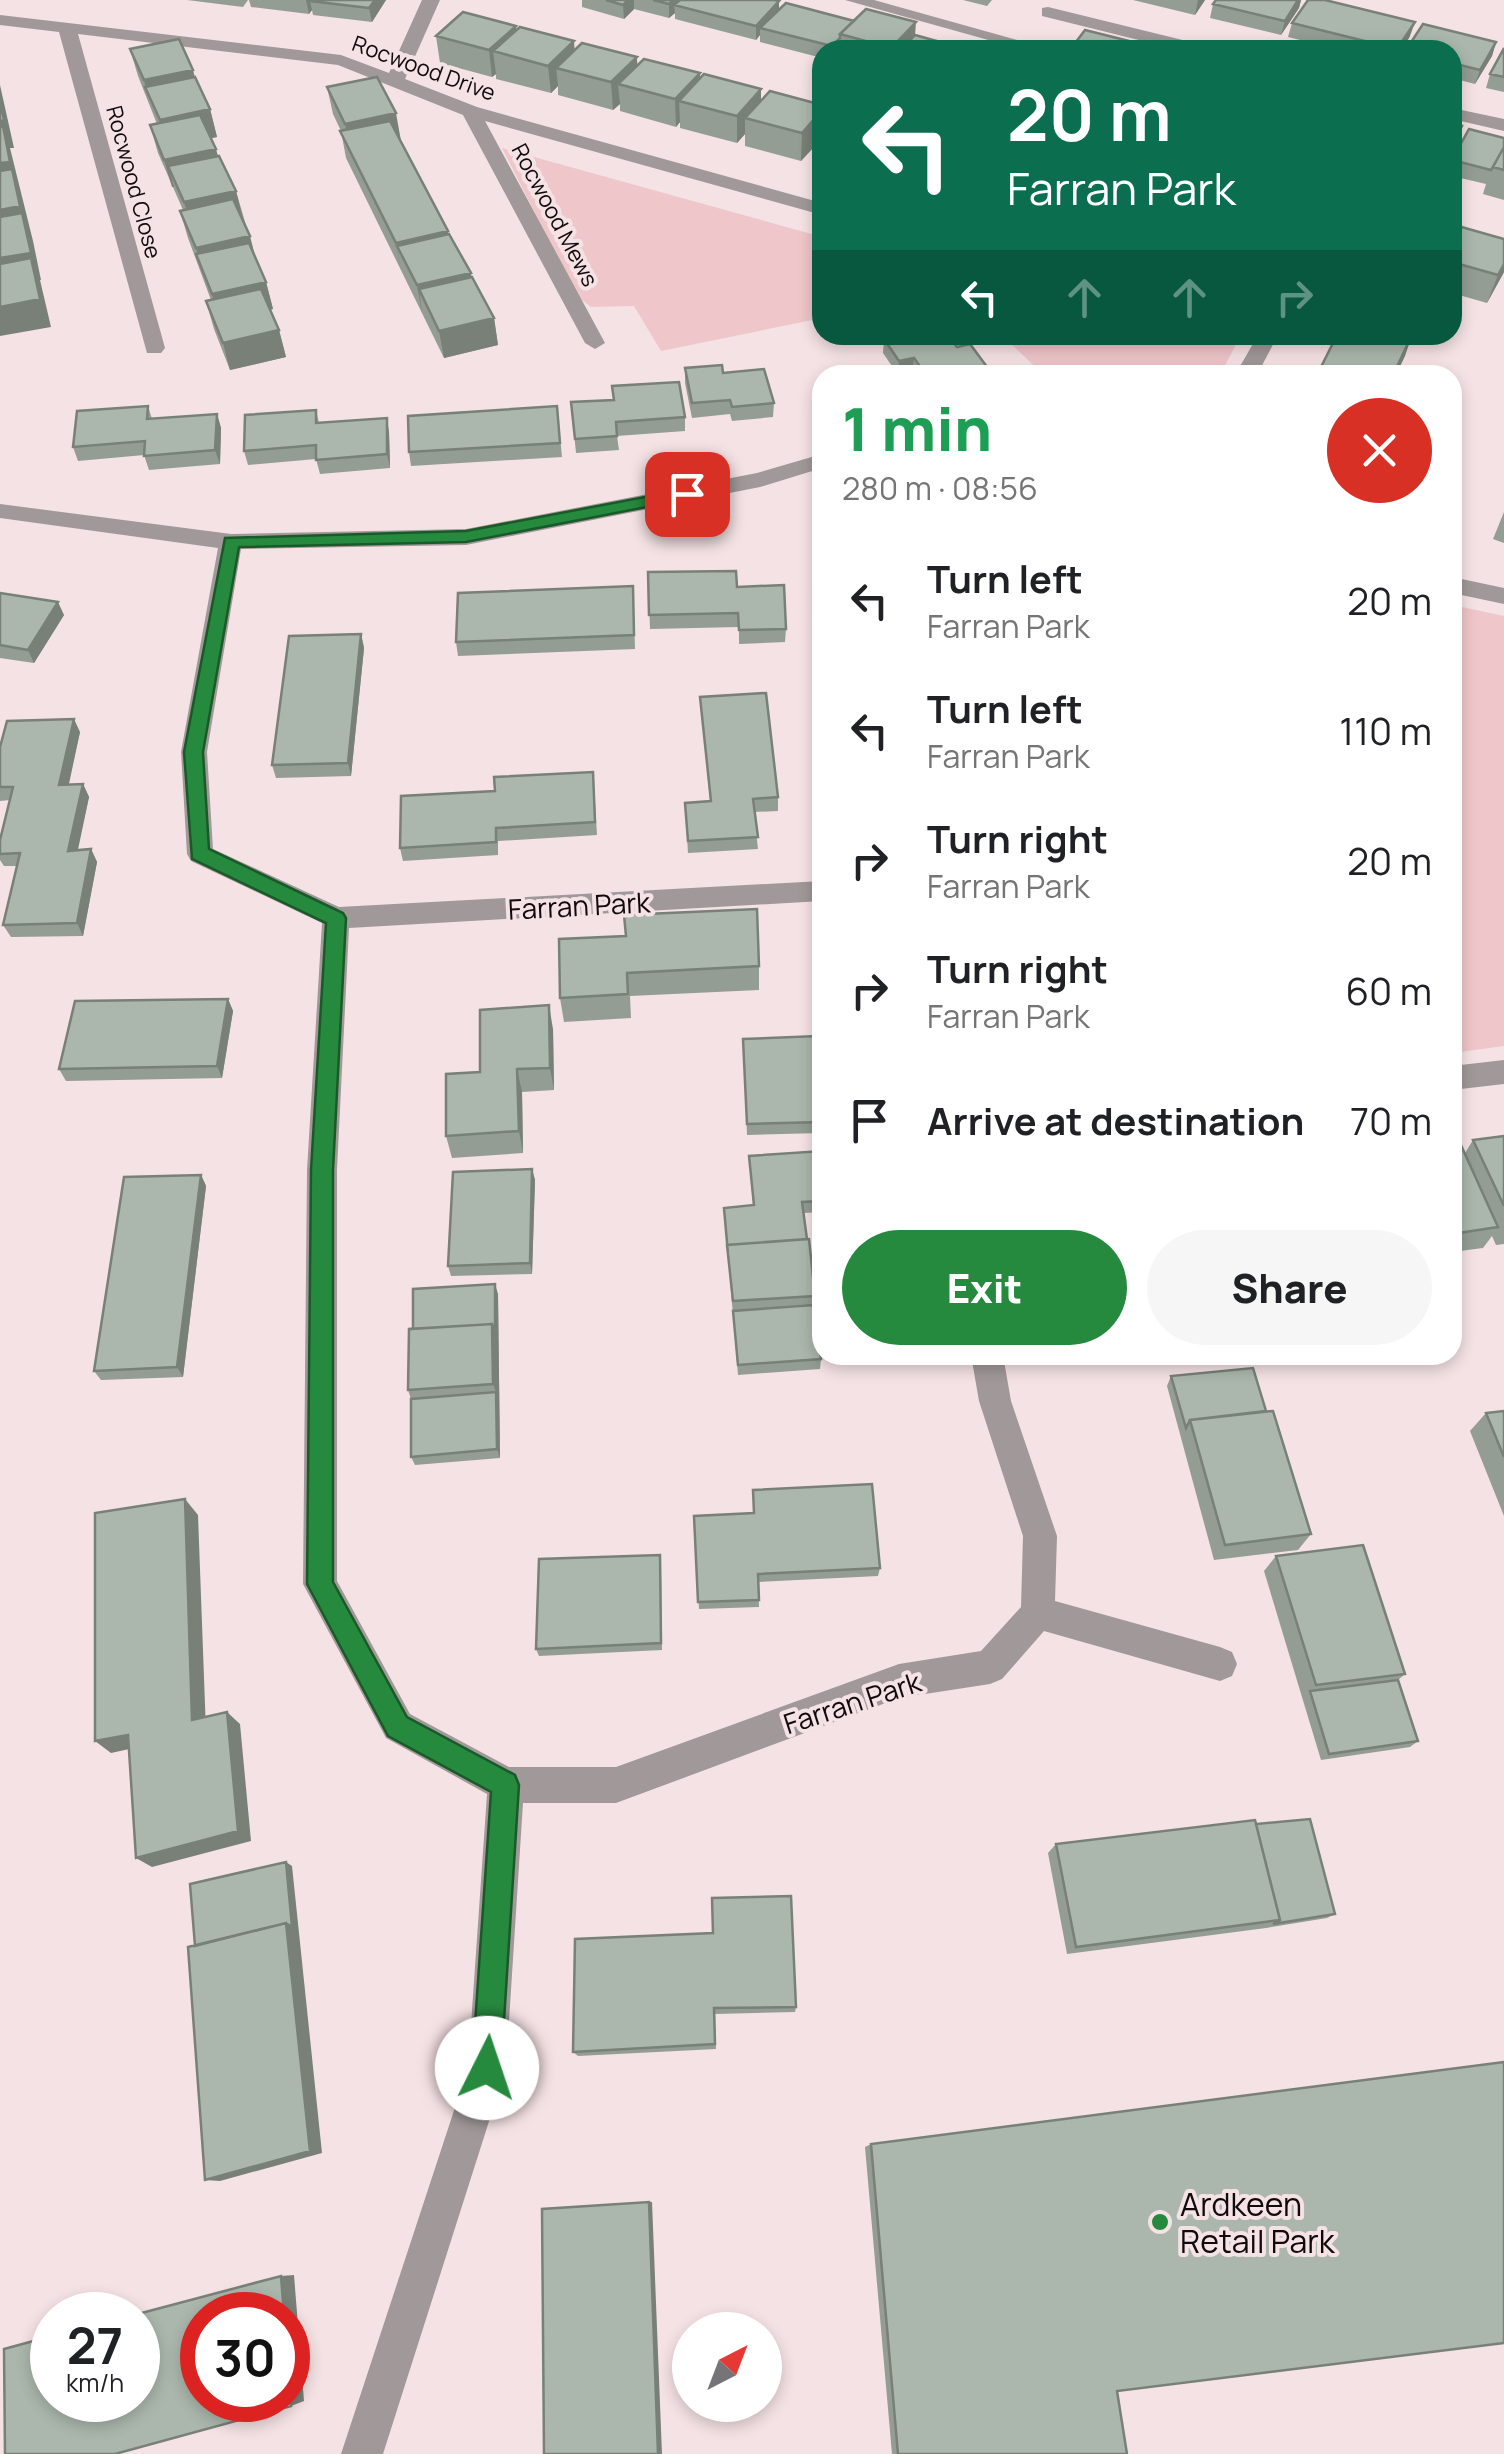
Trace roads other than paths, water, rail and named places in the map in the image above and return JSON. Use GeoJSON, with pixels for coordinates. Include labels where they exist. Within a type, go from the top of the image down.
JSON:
{"type":"FeatureCollection","features":[{"type":"Feature","properties":{"kind":"street"},"geometry":{"type":"LineString","coordinates":[[395,80],[430,0]]}},
{"type":"Feature","properties":{"kind":"street"},"geometry":{"type":"LineString","coordinates":[[854,0],[996,40]]}},
{"type":"Feature","properties":{"kind":"street"},"geometry":{"type":"LineString","coordinates":[[1029,40],[1052,6],[1167,40]]}},
{"type":"Feature","properties":{"kind":"street","name":"Rocwood Drive"},"geometry":{"type":"LineString","coordinates":[[0,20],[341,60],[470,111],[812,205]]}},
{"type":"Feature","properties":{"kind":"street","name":"Rocwood Close"},"geometry":{"type":"LineString","coordinates":[[67,28],[154,348]]}},
{"type":"Feature","properties":{"kind":"street","name":"Rocwood Mews"},"geometry":{"type":"LineString","coordinates":[[470,111],[596,343]]}},
{"type":"Feature","properties":{"kind":"street"},"geometry":{"type":"LineString","coordinates":[[1462,115],[1504,126]]}},
{"type":"Feature","properties":{"kind":"street"},"geometry":{"type":"LineString","coordinates":[[0,511],[231,542],[466,536],[760,480],[812,464]]}},
{"type":"Feature","properties":{"kind":"street","name":"Farran Park"},"geometry":{"type":"LineString","coordinates":[[231,542],[194,752],[200,854],[336,918],[812,892]]}},
{"type":"Feature","properties":{"kind":"street"},"geometry":{"type":"LineString","coordinates":[[1462,587],[1504,596]]}},
{"type":"Feature","properties":{"kind":"street","name":"Farran Park"},"geometry":{"type":"LineString","coordinates":[[336,918],[322,1170],[320,1584],[398,1726],[506,1785],[616,1785],[898,1682],[990,1667],[1038,1613]]}},
{"type":"Feature","properties":{"kind":"street"},"geometry":{"type":"LineString","coordinates":[[1462,1077],[1504,1072]]}},
{"type":"Feature","properties":{"kind":"street"},"geometry":{"type":"LineString","coordinates":[[990,1365],[995,1401],[1040,1536],[1038,1613],[1220,1664]]}},
{"type":"Feature","properties":{"kind":"street"},"geometry":{"type":"LineString","coordinates":[[362,2454],[487,2068],[506,1785]]}},
{"type":"Feature","properties":{"kind":"place","name":"Ardkeen Retail Park"},"geometry":{"type":"Point","coordinates":[1160,2222]}}]}
